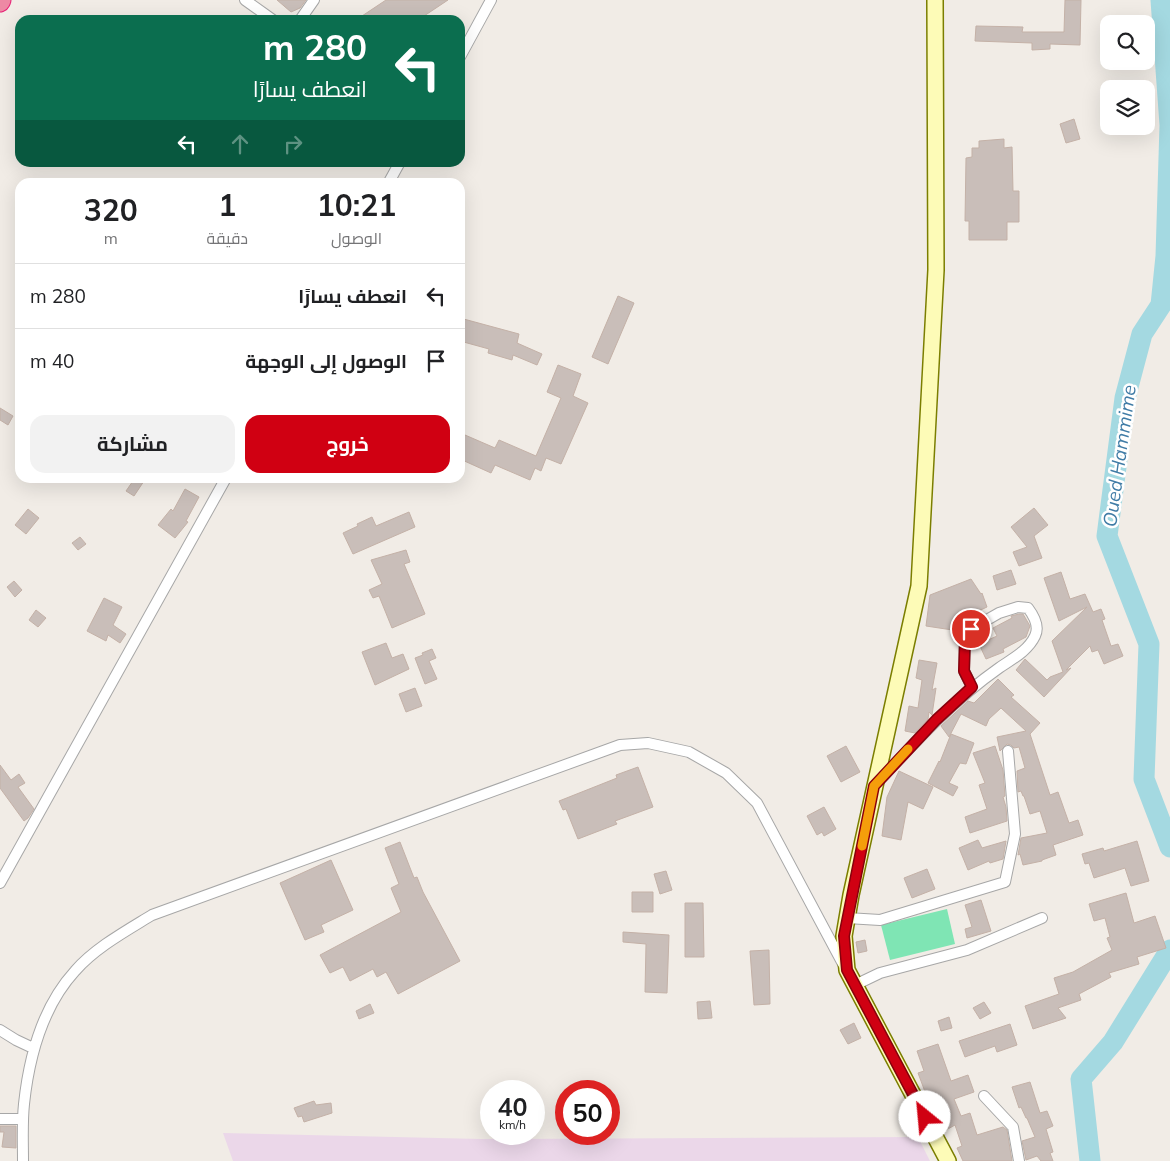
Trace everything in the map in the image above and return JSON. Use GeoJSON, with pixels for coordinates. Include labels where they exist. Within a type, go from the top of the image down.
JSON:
{"type":"FeatureCollection","features":[{"type":"Feature","properties":{"kind":"main road"},"geometry":{"type":"LineString","coordinates":[[934,0],[936,270],[919,586],[874,786],[844,936],[847,970],[948,1161]]}},
{"type":"Feature","properties":{"kind":"street"},"geometry":{"type":"LineString","coordinates":[[245,0],[266,15]]}},
{"type":"Feature","properties":{"kind":"street"},"geometry":{"type":"LineString","coordinates":[[304,15],[314,0]]}},
{"type":"Feature","properties":{"kind":"street"},"geometry":{"type":"LineString","coordinates":[[465,48],[491,0]]}},
{"type":"Feature","properties":{"kind":"street"},"geometry":{"type":"LineString","coordinates":[[391,178],[397,167]]}},
{"type":"Feature","properties":{"kind":"street"},"geometry":{"type":"LineString","coordinates":[[0,883],[223,483]]}},
{"type":"Feature","properties":{"kind":"street"},"geometry":{"type":"LineString","coordinates":[[874,786],[936,720],[972,687],[1028,648],[1036,634],[1036,619],[1028,608],[1018,607],[999,613],[971,629],[965,639],[964,671],[972,687]]}},
{"type":"Feature","properties":{"kind":"street"},"geometry":{"type":"LineString","coordinates":[[22,1161],[24,1104],[33,1048],[52,1004],[75,970],[106,944],[152,915],[620,745],[648,743],[688,752],[726,773],[757,803],[847,970]]}},
{"type":"Feature","properties":{"kind":"street"},"geometry":{"type":"LineString","coordinates":[[847,918],[880,920],[1005,882],[1015,834],[1008,751]]}},
{"type":"Feature","properties":{"kind":"street"},"geometry":{"type":"LineString","coordinates":[[855,985],[880,973],[966,950],[1042,918]]}},
{"type":"Feature","properties":{"kind":"street"},"geometry":{"type":"LineString","coordinates":[[0,1030],[33,1048]]}},
{"type":"Feature","properties":{"kind":"street"},"geometry":{"type":"LineString","coordinates":[[984,1096],[1013,1127],[1019,1161]]}},
{"type":"Feature","properties":{"kind":"street"},"geometry":{"type":"LineString","coordinates":[[0,1119],[23,1119]]}},
{"type":"Feature","properties":{"kind":"shaded area"},"geometry":{"type":"Polygon","coordinates":[[[223,1133],[480,1139],[480,1145],[545,1145],[545,1139],[555,1139],[555,1145],[620,1145],[620,1138],[918,1137],[930,1161],[233,1161],[223,1133]]]}},
{"type":"Feature","properties":{"kind":"green space"},"geometry":{"type":"Polygon","coordinates":[[[947,909],[955,944],[890,960],[881,925],[947,909]]]}},
{"type":"Feature","properties":{"kind":"building"},"geometry":{"type":"Polygon","coordinates":[[[277,0],[306,0],[300,8],[291,12],[277,0]]]}},
{"type":"Feature","properties":{"kind":"building"},"geometry":{"type":"Polygon","coordinates":[[[386,0],[448,0],[426,15],[364,15],[386,0]]]}},
{"type":"Feature","properties":{"kind":"building"},"geometry":{"type":"Polygon","coordinates":[[[1065,0],[1081,0],[1080,45],[1050,44],[1050,49],[1032,50],[1032,43],[975,41],[976,26],[1023,27],[1022,32],[1064,32],[1065,0]]]}},
{"type":"Feature","properties":{"kind":"building"},"geometry":{"type":"Polygon","coordinates":[[[1074,119],[1080,139],[1066,143],[1060,124],[1074,119]]]}},
{"type":"Feature","properties":{"kind":"building"},"geometry":{"type":"Polygon","coordinates":[[[1004,139],[1004,148],[1012,147],[1013,191],[1019,191],[1019,222],[1007,222],[1007,240],[969,240],[969,221],[965,221],[966,158],[972,157],[972,148],[979,148],[979,141],[1004,139]]]}},
{"type":"Feature","properties":{"kind":"building"},"geometry":{"type":"Polygon","coordinates":[[[618,296],[634,303],[608,364],[592,357],[618,296]]]}},
{"type":"Feature","properties":{"kind":"building"},"geometry":{"type":"Polygon","coordinates":[[[465,319],[519,334],[517,343],[542,354],[537,365],[513,355],[512,360],[488,353],[489,349],[465,342],[465,319]]]}},
{"type":"Feature","properties":{"kind":"building"},"geometry":{"type":"Polygon","coordinates":[[[558,365],[581,374],[573,396],[588,403],[561,464],[546,458],[541,471],[535,468],[530,480],[495,465],[491,473],[465,461],[465,435],[495,448],[499,440],[536,456],[561,398],[547,392],[558,365]]]}},
{"type":"Feature","properties":{"kind":"building"},"geometry":{"type":"Polygon","coordinates":[[[0,408],[13,416],[8,425],[0,420],[0,408]]]}},
{"type":"Feature","properties":{"kind":"building"},"geometry":{"type":"Polygon","coordinates":[[[132,483],[143,483],[134,496],[126,491],[132,483]]]}},
{"type":"Feature","properties":{"kind":"building"},"geometry":{"type":"Polygon","coordinates":[[[185,489],[199,497],[186,521],[188,522],[175,538],[158,525],[171,509],[173,511],[185,489]]]}},
{"type":"Feature","properties":{"kind":"building"},"geometry":{"type":"Polygon","coordinates":[[[1034,508],[1048,525],[1034,536],[1042,558],[1019,566],[1013,552],[1027,547],[1011,527],[1034,508]]]}},
{"type":"Feature","properties":{"kind":"building"},"geometry":{"type":"Polygon","coordinates":[[[28,509],[39,518],[26,534],[15,525],[28,509]]]}},
{"type":"Feature","properties":{"kind":"building"},"geometry":{"type":"Polygon","coordinates":[[[409,512],[415,527],[353,554],[343,533],[372,517],[376,526],[409,512]]]}},
{"type":"Feature","properties":{"kind":"building"},"geometry":{"type":"Polygon","coordinates":[[[80,537],[86,544],[78,550],[72,543],[80,537]]]}},
{"type":"Feature","properties":{"kind":"building"},"geometry":{"type":"Polygon","coordinates":[[[406,550],[410,562],[404,564],[425,614],[392,628],[379,596],[373,598],[369,590],[382,584],[371,560],[406,550]]]}},
{"type":"Feature","properties":{"kind":"building"},"geometry":{"type":"Polygon","coordinates":[[[1011,570],[1016,584],[997,590],[993,576],[1011,570]]]}},
{"type":"Feature","properties":{"kind":"building"},"geometry":{"type":"Polygon","coordinates":[[[1061,572],[1070,599],[1085,594],[1093,612],[1101,609],[1105,619],[1102,620],[1111,646],[1118,644],[1123,656],[1104,664],[1098,650],[1092,652],[1090,646],[1066,670],[1071,668],[1044,697],[1016,670],[1025,659],[1047,680],[1063,672],[1052,641],[1087,607],[1059,621],[1044,578],[1061,572]]]}},
{"type":"Feature","properties":{"kind":"building"},"geometry":{"type":"Polygon","coordinates":[[[971,579],[982,593],[987,607],[972,614],[971,621],[965,625],[960,633],[959,631],[926,626],[930,595],[971,579]]]}},
{"type":"Feature","properties":{"kind":"building"},"geometry":{"type":"Polygon","coordinates":[[[14,581],[22,590],[15,597],[7,587],[14,581]]]}},
{"type":"Feature","properties":{"kind":"building"},"geometry":{"type":"Polygon","coordinates":[[[104,598],[122,607],[113,625],[126,634],[120,643],[108,635],[106,641],[87,631],[104,598]]]}},
{"type":"Feature","properties":{"kind":"building"},"geometry":{"type":"Polygon","coordinates":[[[36,610],[46,618],[38,627],[29,620],[36,610]]]}},
{"type":"Feature","properties":{"kind":"building"},"geometry":{"type":"Polygon","coordinates":[[[1023,614],[1030,626],[1026,637],[1003,649],[1004,652],[986,659],[979,644],[997,636],[993,628],[1012,618],[1011,616],[1023,614]]]}},
{"type":"Feature","properties":{"kind":"building"},"geometry":{"type":"Polygon","coordinates":[[[386,643],[392,658],[403,654],[409,669],[375,685],[362,652],[386,643]]]}},
{"type":"Feature","properties":{"kind":"building"},"geometry":{"type":"Polygon","coordinates":[[[432,649],[436,658],[429,661],[437,679],[425,684],[415,658],[432,649]]]}},
{"type":"Feature","properties":{"kind":"building"},"geometry":{"type":"Polygon","coordinates":[[[919,660],[937,663],[932,690],[936,688],[932,715],[929,712],[928,719],[915,733],[905,731],[909,706],[918,708],[922,680],[916,678],[919,660]]]}},
{"type":"Feature","properties":{"kind":"building"},"geometry":{"type":"Polygon","coordinates":[[[998,679],[1014,695],[1011,697],[1040,723],[1030,734],[1050,795],[1058,792],[1069,823],[1078,820],[1083,835],[1053,845],[1056,855],[1042,861],[1023,865],[1020,854],[1018,855],[1021,838],[1047,833],[1040,811],[1030,814],[1024,796],[1021,791],[1018,792],[1017,771],[1025,768],[1019,747],[1014,748],[1007,744],[1000,751],[997,737],[1026,731],[1001,708],[989,719],[986,726],[961,714],[949,737],[941,726],[968,701],[974,703],[998,679]]]}},
{"type":"Feature","properties":{"kind":"building"},"geometry":{"type":"Polygon","coordinates":[[[415,688],[422,706],[406,712],[399,694],[415,688]]]}},
{"type":"Feature","properties":{"kind":"building"},"geometry":{"type":"Polygon","coordinates":[[[951,734],[974,743],[966,764],[960,763],[949,783],[958,787],[953,796],[928,783],[940,762],[951,734]]]}},
{"type":"Feature","properties":{"kind":"building"},"geometry":{"type":"Polygon","coordinates":[[[846,746],[860,772],[841,782],[827,756],[846,746]]]}},
{"type":"Feature","properties":{"kind":"building"},"geometry":{"type":"Polygon","coordinates":[[[995,746],[1003,770],[1005,796],[1003,797],[1007,821],[970,833],[965,817],[987,809],[979,785],[985,783],[973,753],[995,746]]]}},
{"type":"Feature","properties":{"kind":"building"},"geometry":{"type":"Polygon","coordinates":[[[0,765],[11,780],[19,774],[25,783],[18,787],[34,809],[24,821],[0,788],[0,765]]]}},
{"type":"Feature","properties":{"kind":"building"},"geometry":{"type":"Polygon","coordinates":[[[638,767],[653,807],[615,821],[617,824],[578,839],[566,809],[563,810],[559,801],[617,778],[616,775],[638,767]]]}},
{"type":"Feature","properties":{"kind":"building"},"geometry":{"type":"Polygon","coordinates":[[[899,771],[933,787],[923,809],[908,802],[901,840],[882,836],[887,797],[899,771]]]}},
{"type":"Feature","properties":{"kind":"building"},"geometry":{"type":"Polygon","coordinates":[[[824,807],[836,829],[824,836],[822,832],[817,835],[807,816],[824,807]]]}},
{"type":"Feature","properties":{"kind":"building"},"geometry":{"type":"Polygon","coordinates":[[[978,840],[982,848],[1006,841],[1003,859],[990,863],[989,861],[968,870],[959,848],[978,840]]]}},
{"type":"Feature","properties":{"kind":"building"},"geometry":{"type":"Polygon","coordinates":[[[1137,841],[1149,881],[1131,886],[1125,868],[1094,878],[1089,863],[1085,864],[1082,854],[1103,848],[1104,851],[1137,841]]]}},
{"type":"Feature","properties":{"kind":"building"},"geometry":{"type":"Polygon","coordinates":[[[400,842],[414,878],[417,877],[460,961],[398,994],[386,972],[377,977],[373,969],[350,981],[343,967],[330,973],[320,955],[401,912],[391,888],[399,884],[385,848],[400,842]]]}},
{"type":"Feature","properties":{"kind":"building"},"geometry":{"type":"Polygon","coordinates":[[[331,860],[353,910],[321,925],[324,932],[305,940],[280,883],[331,860]]]}},
{"type":"Feature","properties":{"kind":"building"},"geometry":{"type":"Polygon","coordinates":[[[927,869],[935,889],[912,898],[904,878],[927,869]]]}},
{"type":"Feature","properties":{"kind":"building"},"geometry":{"type":"Polygon","coordinates":[[[666,871],[672,890],[660,894],[654,874],[666,871]]]}},
{"type":"Feature","properties":{"kind":"building"},"geometry":{"type":"Polygon","coordinates":[[[632,892],[653,892],[653,912],[632,912],[632,892]]]}},
{"type":"Feature","properties":{"kind":"building"},"geometry":{"type":"Polygon","coordinates":[[[1126,893],[1134,923],[1155,916],[1166,948],[1137,957],[1139,964],[1109,973],[1111,977],[1079,994],[1081,1000],[1058,1008],[1066,1018],[1033,1029],[1025,1006],[1059,994],[1054,978],[1073,972],[1112,950],[1107,938],[1110,937],[1105,918],[1094,921],[1089,904],[1126,893]]]}},
{"type":"Feature","properties":{"kind":"building"},"geometry":{"type":"Polygon","coordinates":[[[981,900],[991,931],[967,938],[965,929],[972,927],[965,905],[981,900]]]}},
{"type":"Feature","properties":{"kind":"building"},"geometry":{"type":"Polygon","coordinates":[[[685,903],[703,903],[704,957],[685,957],[685,903]]]}},
{"type":"Feature","properties":{"kind":"building"},"geometry":{"type":"Polygon","coordinates":[[[623,932],[669,935],[667,993],[645,992],[646,944],[623,942],[623,932]]]}},
{"type":"Feature","properties":{"kind":"building"},"geometry":{"type":"Polygon","coordinates":[[[865,940],[867,951],[858,953],[856,942],[865,940]]]}},
{"type":"Feature","properties":{"kind":"building"},"geometry":{"type":"Polygon","coordinates":[[[769,950],[770,1004],[754,1005],[750,951],[769,950]]]}},
{"type":"Feature","properties":{"kind":"building"},"geometry":{"type":"Polygon","coordinates":[[[710,1001],[712,1018],[698,1019],[697,1002],[710,1001]]]}},
{"type":"Feature","properties":{"kind":"building"},"geometry":{"type":"Polygon","coordinates":[[[984,1002],[991,1013],[980,1019],[973,1008],[984,1002]]]}},
{"type":"Feature","properties":{"kind":"building"},"geometry":{"type":"Polygon","coordinates":[[[370,1004],[374,1013],[359,1019],[356,1011],[370,1004]]]}},
{"type":"Feature","properties":{"kind":"building"},"geometry":{"type":"Polygon","coordinates":[[[949,1017],[952,1028],[941,1031],[938,1021],[949,1017]]]}},
{"type":"Feature","properties":{"kind":"building"},"geometry":{"type":"Polygon","coordinates":[[[854,1023],[861,1038],[848,1044],[840,1030],[854,1023]]]}},
{"type":"Feature","properties":{"kind":"building"},"geometry":{"type":"Polygon","coordinates":[[[1010,1024],[1017,1045],[997,1052],[995,1046],[965,1057],[959,1041],[1010,1024]]]}},
{"type":"Feature","properties":{"kind":"building"},"geometry":{"type":"Polygon","coordinates":[[[938,1044],[951,1081],[968,1075],[974,1092],[954,1099],[961,1116],[970,1113],[977,1135],[1003,1127],[1007,1130],[1012,1161],[963,1161],[957,1148],[962,1146],[955,1125],[946,1130],[930,1096],[927,1097],[918,1073],[924,1071],[917,1051],[938,1044]]]}},
{"type":"Feature","properties":{"kind":"building"},"geometry":{"type":"Polygon","coordinates":[[[1030,1082],[1040,1113],[1047,1111],[1053,1126],[1046,1129],[1053,1152],[1050,1153],[1053,1161],[1041,1161],[1037,1156],[1026,1160],[1022,1141],[1035,1137],[1021,1107],[1019,1108],[1012,1087],[1030,1082]]]}},
{"type":"Feature","properties":{"kind":"building"},"geometry":{"type":"Polygon","coordinates":[[[314,1101],[316,1105],[331,1103],[332,1113],[304,1122],[302,1116],[298,1117],[294,1108],[314,1101]]]}},
{"type":"Feature","properties":{"kind":"building"},"geometry":{"type":"Polygon","coordinates":[[[0,1126],[16,1126],[16,1148],[2,1147],[4,1132],[0,1132],[0,1126]]]}},
{"type":"Feature","properties":{"kind":"waterway","name":"Oued Hammime"},"geometry":{"type":"LineString","coordinates":[[1161,0],[1170,125],[1166,256],[1161,305],[1142,334],[1125,398],[1107,536],[1149,644],[1144,779],[1170,847]]}},
{"type":"Feature","properties":{"kind":"waterway","name":"Oued Hammime"},"geometry":{"type":"LineString","coordinates":[[1090,1161],[1081,1079],[1113,1042],[1170,950]]}},
{"type":"Feature","properties":{"kind":"slow traffic"},"geometry":{"type":"LineString","coordinates":[[862,846],[874,786],[908,749]]}},
{"type":"Feature","properties":{"kind":"route"},"geometry":{"type":"LineString","coordinates":[[925,1117],[847,970],[844,936],[874,786],[936,720],[972,687],[964,671],[965,639],[971,629]]}}]}
